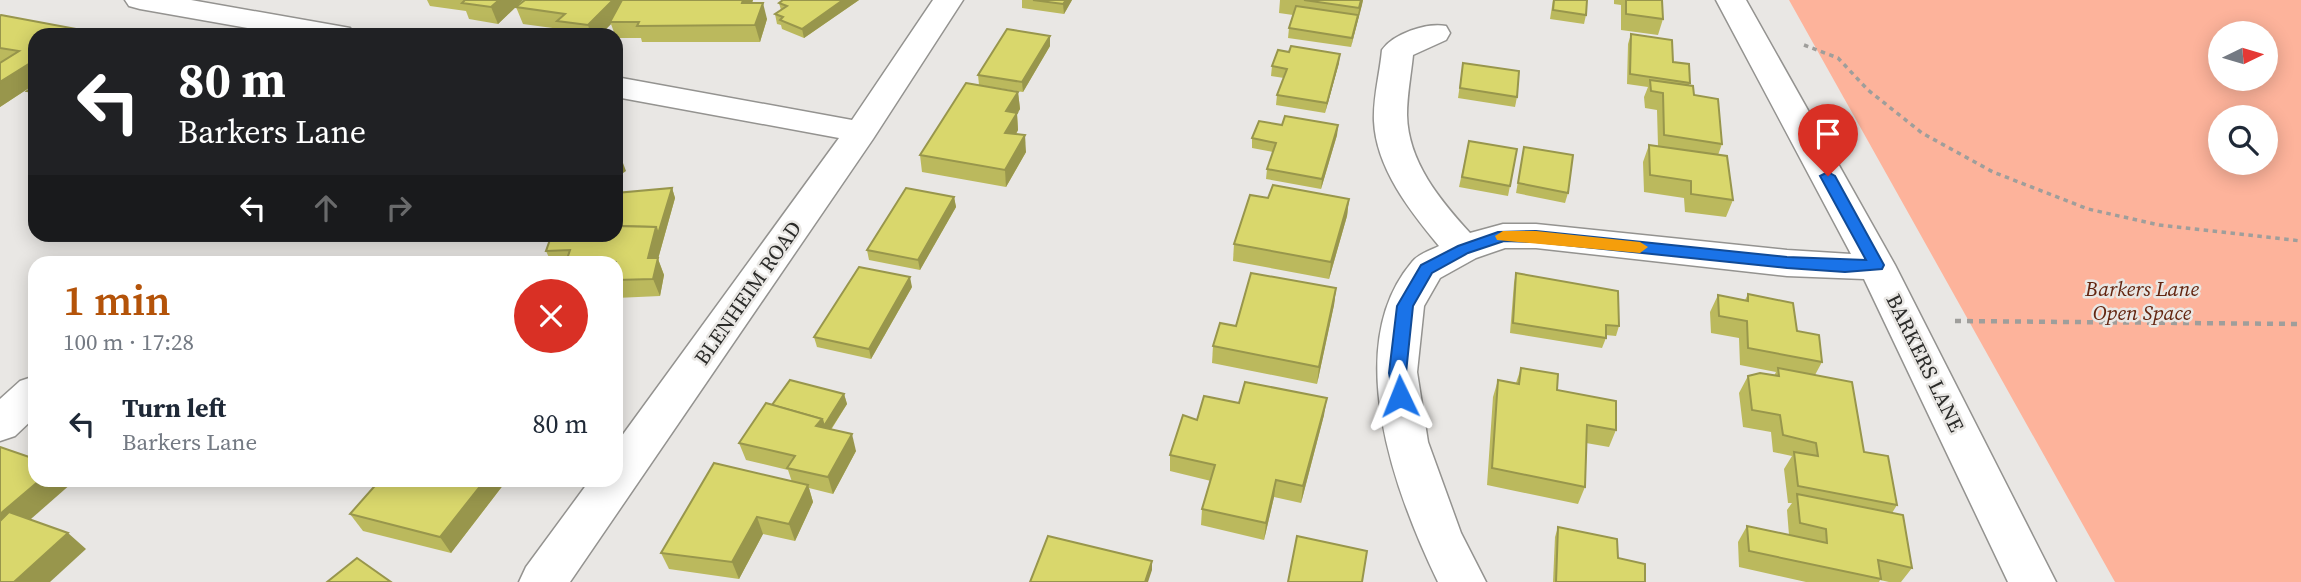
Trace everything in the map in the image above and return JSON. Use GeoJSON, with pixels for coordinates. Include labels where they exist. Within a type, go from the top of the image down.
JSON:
{"type":"FeatureCollection","features":[{"type":"Feature","properties":{"kind":"street"},"geometry":{"type":"LineString","coordinates":[[140,0],[299,28]]}},
{"type":"Feature","properties":{"kind":"street","name":"BLENHEIM ROAD"},"geometry":{"type":"LineString","coordinates":[[623,470],[861,132],[948,0]]}},
{"type":"Feature","properties":{"kind":"street","name":"BARKERS LANE"},"geometry":{"type":"LineString","coordinates":[[1731,0],[1876,265],[2032,582]]}},
{"type":"Feature","properties":{"kind":"street"},"geometry":{"type":"LineString","coordinates":[[1435,33],[1398,50],[1391,124],[1401,163],[1428,210],[1463,249]]}},
{"type":"Feature","properties":{"kind":"street"},"geometry":{"type":"LineString","coordinates":[[623,88],[861,132]]}},
{"type":"Feature","properties":{"kind":"street"},"geometry":{"type":"LineString","coordinates":[[1462,582],[1439,536],[1406,442],[1398,373],[1405,306],[1426,269],[1463,249],[1503,236],[1536,236],[1787,263],[1845,267],[1876,265]]}},
{"type":"Feature","properties":{"kind":"street","name":"BLENHEIM ROAD"},"geometry":{"type":"LineString","coordinates":[[542,582],[611,487]]}},
{"type":"Feature","properties":{"kind":"path"},"geometry":{"type":"LineString","coordinates":[[1754,43],[1812,46],[1830,54],[1838,58],[1868,90],[1922,133],[1993,172],[2088,209],[2159,225],[2301,241]]}},
{"type":"Feature","properties":{"kind":"path"},"geometry":{"type":"LineString","coordinates":[[1904,321],[2301,324]]}},
{"type":"Feature","properties":{"kind":"green space","name":"Barkers Lane Open Space"},"geometry":{"type":"Polygon","coordinates":[[[1789,0],[2301,0],[2301,582],[2115,582],[1789,0]]]}},
{"type":"Feature","properties":{"kind":"building"},"geometry":{"type":"Polygon","coordinates":[[[465,0],[499,0],[491,7],[462,3],[465,0]]]}},
{"type":"Feature","properties":{"kind":"building"},"geometry":{"type":"Polygon","coordinates":[[[525,0],[613,0],[588,25],[557,21],[565,14],[516,7],[525,0]]]}},
{"type":"Feature","properties":{"kind":"building"},"geometry":{"type":"Polygon","coordinates":[[[622,0],[743,0],[742,3],[763,3],[755,25],[637,26],[639,22],[610,22],[622,0]]]}},
{"type":"Feature","properties":{"kind":"building"},"geometry":{"type":"Polygon","coordinates":[[[783,0],[843,0],[802,29],[780,20],[783,17],[775,14],[787,6],[779,3],[783,0]]]}},
{"type":"Feature","properties":{"kind":"building"},"geometry":{"type":"Polygon","coordinates":[[[1033,0],[1066,0],[1063,4],[1033,0]]]}},
{"type":"Feature","properties":{"kind":"building"},"geometry":{"type":"Polygon","coordinates":[[[1304,0],[1361,0],[1359,8],[1304,0]]]}},
{"type":"Feature","properties":{"kind":"building"},"geometry":{"type":"Polygon","coordinates":[[[1554,0],[1587,0],[1586,15],[1553,10],[1554,0]]]}},
{"type":"Feature","properties":{"kind":"building"},"geometry":{"type":"Polygon","coordinates":[[[1626,0],[1662,0],[1663,19],[1626,14],[1626,0]]]}},
{"type":"Feature","properties":{"kind":"building"},"geometry":{"type":"Polygon","coordinates":[[[1296,6],[1358,15],[1352,38],[1289,28],[1296,6]]]}},
{"type":"Feature","properties":{"kind":"building"},"geometry":{"type":"Polygon","coordinates":[[[0,16],[71,28],[28,28],[28,64],[0,82],[0,63],[19,51],[0,48],[0,16]]]}},
{"type":"Feature","properties":{"kind":"building"},"geometry":{"type":"Polygon","coordinates":[[[1007,29],[1050,36],[1022,82],[978,75],[1007,29]]]}},
{"type":"Feature","properties":{"kind":"building"},"geometry":{"type":"Polygon","coordinates":[[[1631,34],[1672,40],[1673,62],[1689,64],[1690,83],[1630,74],[1631,34]]]}},
{"type":"Feature","properties":{"kind":"building"},"geometry":{"type":"Polygon","coordinates":[[[1291,46],[1340,54],[1327,103],[1277,95],[1287,69],[1272,66],[1278,50],[1289,52],[1291,46]]]}},
{"type":"Feature","properties":{"kind":"building"},"geometry":{"type":"Polygon","coordinates":[[[1463,63],[1519,71],[1517,97],[1460,88],[1463,63]]]}},
{"type":"Feature","properties":{"kind":"building"},"geometry":{"type":"Polygon","coordinates":[[[1650,80],[1693,86],[1694,95],[1718,99],[1722,144],[1664,135],[1663,93],[1651,91],[1650,80]]]}},
{"type":"Feature","properties":{"kind":"building"},"geometry":{"type":"Polygon","coordinates":[[[966,83],[1018,92],[1006,111],[1017,113],[1005,133],[1025,135],[1005,170],[920,155],[966,83]]]}},
{"type":"Feature","properties":{"kind":"building"},"geometry":{"type":"Polygon","coordinates":[[[1285,116],[1338,125],[1322,179],[1267,169],[1276,143],[1252,138],[1259,121],[1282,125],[1285,116]]]}},
{"type":"Feature","properties":{"kind":"building"},"geometry":{"type":"Polygon","coordinates":[[[1469,141],[1517,149],[1510,186],[1462,177],[1469,141]]]}},
{"type":"Feature","properties":{"kind":"building"},"geometry":{"type":"Polygon","coordinates":[[[1649,145],[1727,156],[1733,200],[1691,194],[1691,181],[1650,175],[1649,145]]]}},
{"type":"Feature","properties":{"kind":"building"},"geometry":{"type":"Polygon","coordinates":[[[1524,147],[1573,155],[1568,193],[1518,183],[1524,147]]]}},
{"type":"Feature","properties":{"kind":"building"},"geometry":{"type":"Polygon","coordinates":[[[1273,185],[1349,199],[1331,262],[1234,244],[1250,195],[1268,198],[1273,185]]]}},
{"type":"Feature","properties":{"kind":"building"},"geometry":{"type":"Polygon","coordinates":[[[672,188],[658,234],[656,227],[623,226],[623,192],[672,188]]]}},
{"type":"Feature","properties":{"kind":"building"},"geometry":{"type":"Polygon","coordinates":[[[906,188],[954,197],[918,260],[867,250],[906,188]]]}},
{"type":"Feature","properties":{"kind":"building"},"geometry":{"type":"Polygon","coordinates":[[[623,226],[656,227],[648,258],[658,258],[653,279],[623,280],[623,256],[568,256],[570,250],[546,251],[549,242],[623,242],[623,226]]]}},
{"type":"Feature","properties":{"kind":"building"},"geometry":{"type":"Polygon","coordinates":[[[859,267],[910,277],[869,349],[814,337],[859,267]]]}},
{"type":"Feature","properties":{"kind":"building"},"geometry":{"type":"Polygon","coordinates":[[[1251,273],[1336,288],[1319,367],[1213,346],[1220,323],[1236,326],[1251,273]]]}},
{"type":"Feature","properties":{"kind":"building"},"geometry":{"type":"Polygon","coordinates":[[[1516,273],[1618,291],[1619,326],[1606,325],[1606,338],[1513,323],[1516,273]]]}},
{"type":"Feature","properties":{"kind":"building"},"geometry":{"type":"Polygon","coordinates":[[[1748,294],[1793,303],[1797,331],[1819,335],[1822,362],[1748,348],[1747,321],[1719,316],[1718,295],[1748,301],[1748,294]]]}},
{"type":"Feature","properties":{"kind":"building"},"geometry":{"type":"Polygon","coordinates":[[[1521,368],[1558,374],[1557,390],[1616,401],[1616,430],[1587,425],[1585,487],[1492,468],[1498,380],[1519,384],[1521,368]]]}},
{"type":"Feature","properties":{"kind":"building"},"geometry":{"type":"Polygon","coordinates":[[[1778,368],[1852,382],[1864,452],[1888,456],[1897,505],[1798,486],[1794,452],[1818,456],[1816,443],[1783,435],[1780,415],[1752,410],[1748,376],[1760,373],[1779,376],[1778,368]]]}},
{"type":"Feature","properties":{"kind":"building"},"geometry":{"type":"Polygon","coordinates":[[[790,380],[844,394],[824,426],[822,419],[772,405],[790,380]]]}},
{"type":"Feature","properties":{"kind":"building"},"geometry":{"type":"Polygon","coordinates":[[[1245,382],[1327,398],[1303,486],[1276,480],[1266,523],[1202,509],[1215,465],[1170,455],[1183,415],[1197,420],[1204,396],[1239,403],[1245,382]]]}},
{"type":"Feature","properties":{"kind":"building"},"geometry":{"type":"Polygon","coordinates":[[[766,403],[822,419],[816,426],[852,434],[828,477],[787,468],[795,456],[739,443],[766,403]]]}},
{"type":"Feature","properties":{"kind":"building"},"geometry":{"type":"Polygon","coordinates":[[[0,447],[28,457],[28,487],[32,487],[0,514],[0,447]]]}},
{"type":"Feature","properties":{"kind":"building"},"geometry":{"type":"Polygon","coordinates":[[[714,463],[808,485],[789,524],[757,517],[732,562],[661,553],[714,463]]]}},
{"type":"Feature","properties":{"kind":"building"},"geometry":{"type":"Polygon","coordinates":[[[374,487],[479,487],[440,537],[350,514],[374,487]]]}},
{"type":"Feature","properties":{"kind":"building"},"geometry":{"type":"Polygon","coordinates":[[[1797,494],[1903,515],[1912,568],[1878,560],[1881,579],[1749,551],[1747,526],[1827,543],[1826,529],[1800,523],[1797,494]]]}},
{"type":"Feature","properties":{"kind":"building"},"geometry":{"type":"Polygon","coordinates":[[[9,512],[68,533],[14,582],[0,582],[0,521],[9,512]]]}},
{"type":"Feature","properties":{"kind":"building"},"geometry":{"type":"Polygon","coordinates":[[[1558,527],[1617,539],[1618,558],[1645,564],[1645,582],[1556,582],[1558,527]]]}},
{"type":"Feature","properties":{"kind":"building"},"geometry":{"type":"Polygon","coordinates":[[[1048,536],[1152,561],[1145,582],[1030,582],[1048,536]]]}},
{"type":"Feature","properties":{"kind":"building"},"geometry":{"type":"Polygon","coordinates":[[[1297,536],[1367,551],[1362,582],[1288,582],[1297,536]]]}},
{"type":"Feature","properties":{"kind":"building"},"geometry":{"type":"Polygon","coordinates":[[[357,558],[391,582],[327,582],[357,558]]]}},
{"type":"Feature","properties":{"kind":"slow traffic"},"geometry":{"type":"LineString","coordinates":[[1503,236],[1536,236],[1640,247]]}},
{"type":"Feature","properties":{"kind":"route"},"geometry":{"type":"LineString","coordinates":[[1400,396],[1398,373],[1405,306],[1426,269],[1463,249],[1503,236],[1536,236],[1787,263],[1845,267],[1876,265],[1828,176]]}}]}
